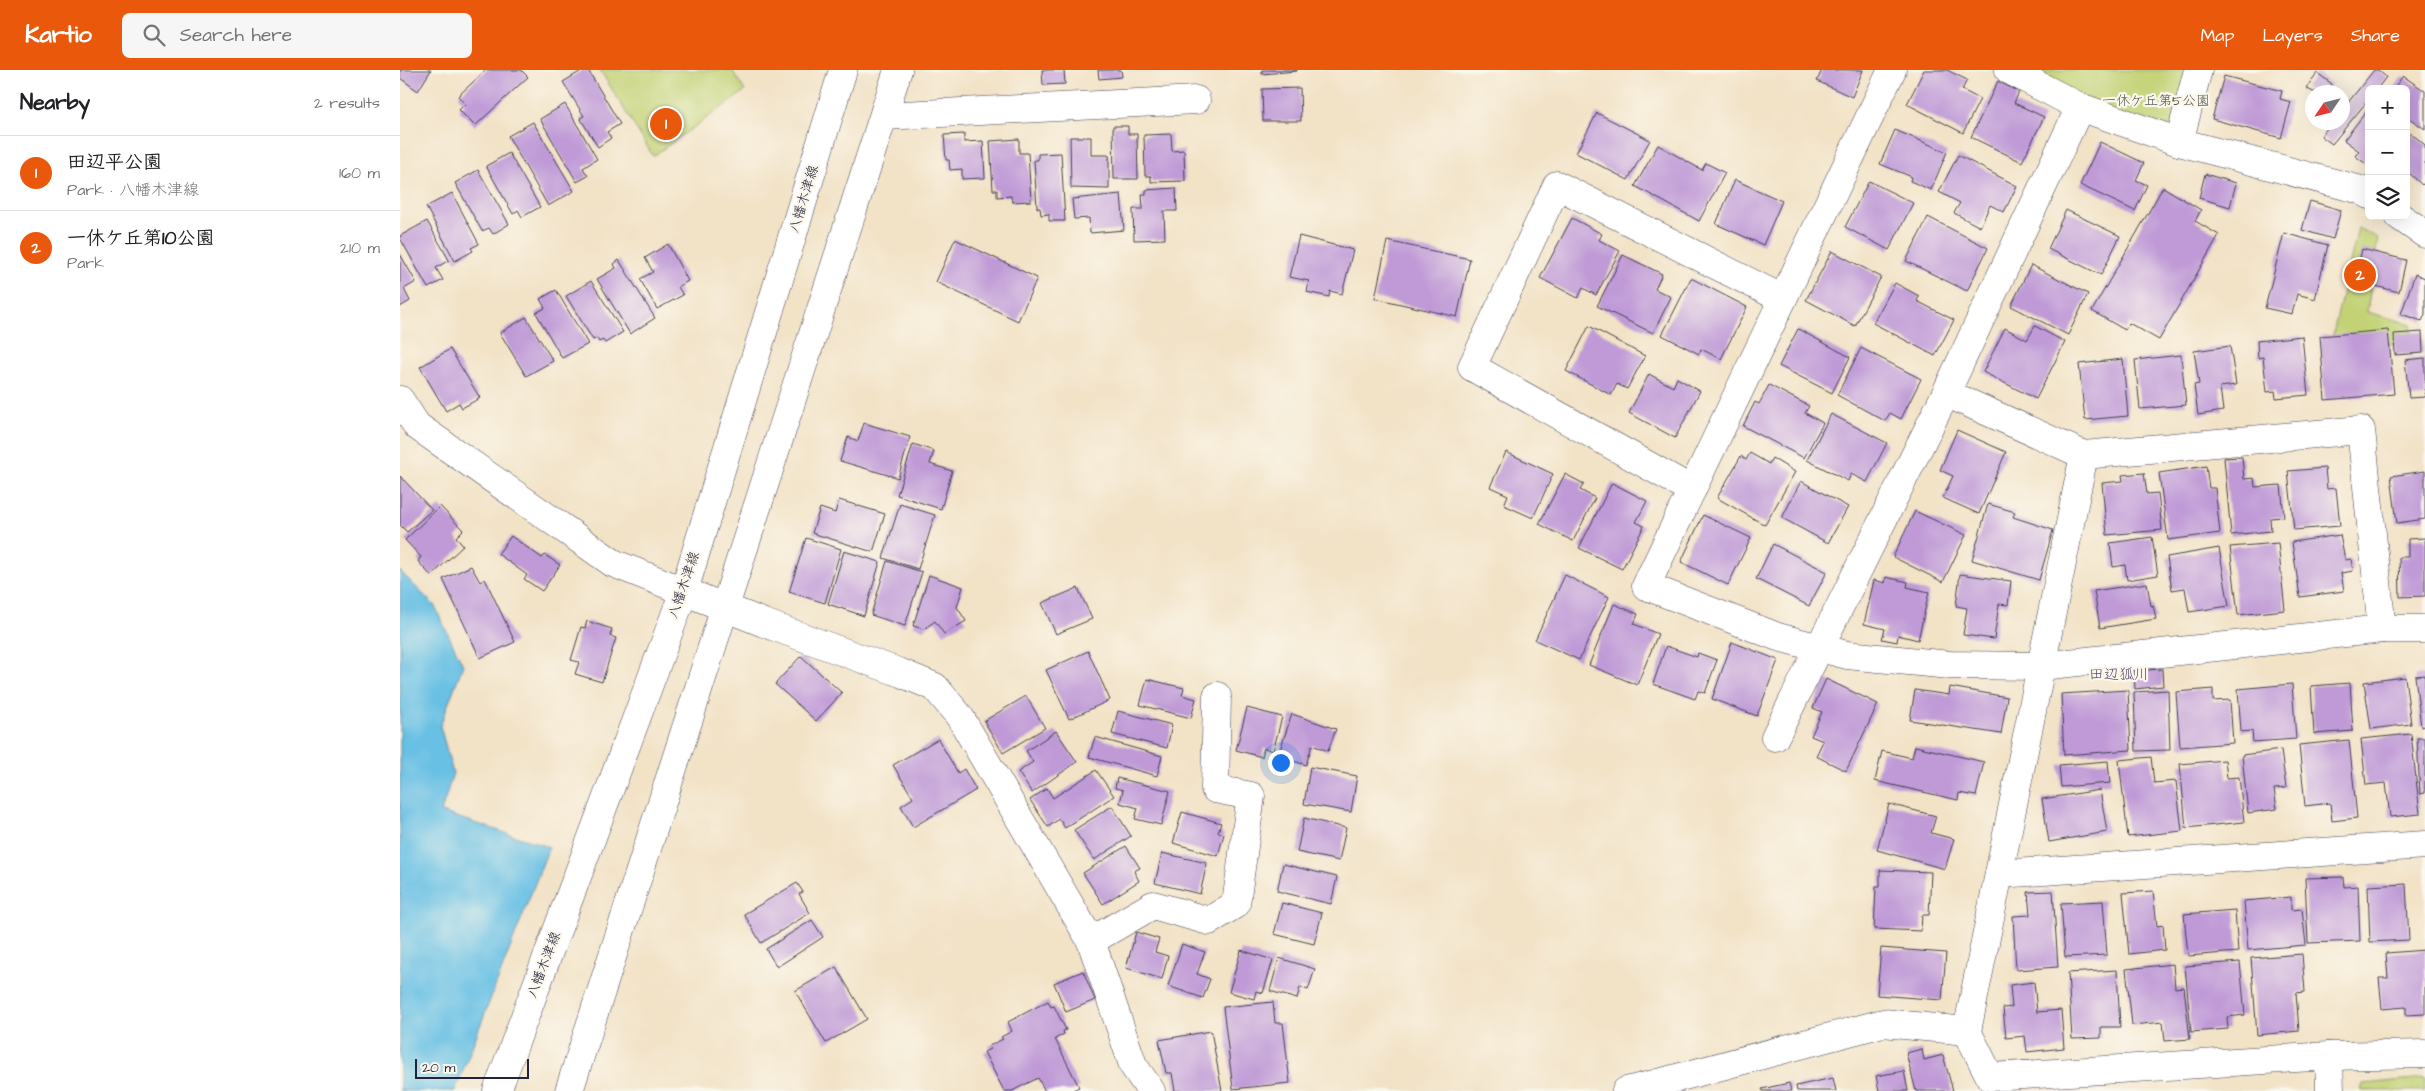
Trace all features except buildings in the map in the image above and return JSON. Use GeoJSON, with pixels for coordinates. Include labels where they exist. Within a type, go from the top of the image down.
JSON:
{"type":"FeatureCollection","features":[{"type":"Feature","properties":{"kind":"street","name":"八幡木津線"},"geometry":{"type":"LineString","coordinates":[[497,1091],[684,591],[843,70]]}},
{"type":"Feature","properties":{"kind":"street"},"geometry":{"type":"LineString","coordinates":[[569,1091],[898,70]]}},
{"type":"Feature","properties":{"kind":"street"},"geometry":{"type":"LineString","coordinates":[[1892,70],[1646,586],[1778,637],[1847,655],[1950,666],[2041,666],[2382,630],[2425,629]]}},
{"type":"Feature","properties":{"kind":"street"},"geometry":{"type":"LineString","coordinates":[[2009,70],[2080,107],[2179,142],[2361,190],[2365,193]]}},
{"type":"Feature","properties":{"kind":"street"},"geometry":{"type":"LineString","coordinates":[[2179,142],[2198,70]]}},
{"type":"Feature","properties":{"kind":"street"},"geometry":{"type":"LineString","coordinates":[[884,116],[1196,100]]}},
{"type":"Feature","properties":{"kind":"street"},"geometry":{"type":"LineString","coordinates":[[1775,737],[1946,393],[2080,107]]}},
{"type":"Feature","properties":{"kind":"street"},"geometry":{"type":"LineString","coordinates":[[1692,490],[1472,367],[1557,184],[1783,299]]}},
{"type":"Feature","properties":{"kind":"street"},"geometry":{"type":"LineString","coordinates":[[2405,220],[2425,234]]}},
{"type":"Feature","properties":{"kind":"street"},"geometry":{"type":"LineString","coordinates":[[1946,393],[2084,455],[2361,430],[2382,630]]}},
{"type":"Feature","properties":{"kind":"street"},"geometry":{"type":"LineString","coordinates":[[400,400],[417,426],[613,563],[726,608],[901,672],[935,687],[960,718],[1091,941],[1133,1065],[1151,1091]]}},
{"type":"Feature","properties":{"kind":"street"},"geometry":{"type":"LineString","coordinates":[[2084,455],[1967,1031],[1990,1077],[2329,1056],[2425,1054]]}},
{"type":"Feature","properties":{"kind":"street"},"geometry":{"type":"LineString","coordinates":[[1091,941],[1153,905],[1209,921],[1236,904],[1251,796],[1215,789],[1217,696]]}},
{"type":"Feature","properties":{"kind":"street"},"geometry":{"type":"LineString","coordinates":[[1999,874],[2425,845]]}},
{"type":"Feature","properties":{"kind":"street"},"geometry":{"type":"LineString","coordinates":[[1626,1091],[1659,1087],[1883,1023],[1967,1031]]}},
{"type":"Feature","properties":{"kind":"street"},"geometry":{"type":"LineString","coordinates":[[2329,1056],[2330,1091]]}},
{"type":"Feature","properties":{"kind":"green space"},"geometry":{"type":"Polygon","coordinates":[[[600,70],[732,70],[745,91],[653,156],[600,70]]]}},
{"type":"Feature","properties":{"kind":"green space","name":"一休ケ丘第5公園"},"geometry":{"type":"Polygon","coordinates":[[[2009,70],[2198,70],[2179,142],[2009,70]]]}},
{"type":"Feature","properties":{"kind":"green space"},"geometry":{"type":"Polygon","coordinates":[[[2358,228],[2378,238],[2367,312],[2411,324],[2412,343],[2330,346],[2358,228]]]}},
{"type":"Feature","properties":{"kind":"green space"},"geometry":{"type":"Polygon","coordinates":[[[2425,1078],[2425,1091],[2361,1091],[2363,1084],[2425,1078]]]}},
{"type":"Feature","properties":{"kind":"water"},"geometry":{"type":"Polygon","coordinates":[[[400,571],[434,605],[463,665],[440,726],[453,773],[441,812],[549,847],[455,1091],[400,1091],[400,571]]]}},
{"type":"Feature","properties":{"kind":"place","name":"田辺平公園"},"geometry":{"type":"Point","coordinates":[666,124]}},
{"type":"Feature","properties":{"kind":"place","name":"一休ケ丘第10公園"},"geometry":{"type":"Point","coordinates":[2360,275]}},
{"type":"Feature","properties":{"kind":"district","name":"田辺狐川"},"geometry":{"type":"Point","coordinates":[2119,674]}}]}
